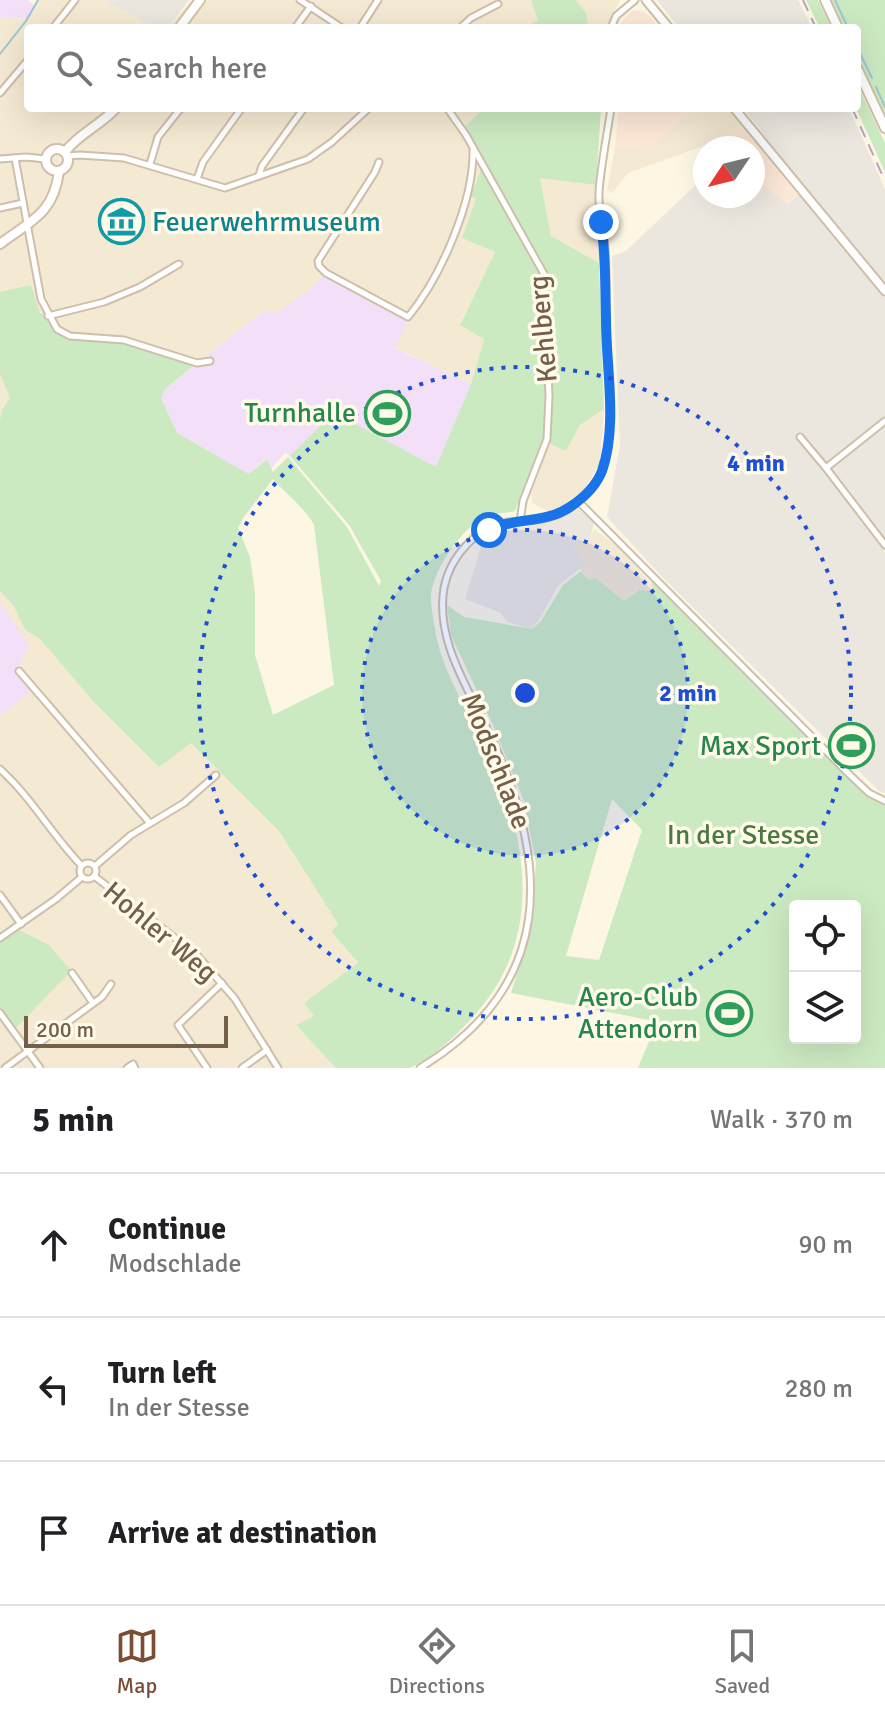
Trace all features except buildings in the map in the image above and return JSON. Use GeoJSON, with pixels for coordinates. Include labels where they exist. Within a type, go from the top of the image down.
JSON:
{"type":"FeatureCollection","features":[{"type":"Feature","properties":{"kind":"main road"},"geometry":{"type":"LineString","coordinates":[[182,24],[200,0]]}},
{"type":"Feature","properties":{"kind":"main road"},"geometry":{"type":"LineString","coordinates":[[825,0],[836,24]]}},
{"type":"Feature","properties":{"kind":"main road"},"geometry":{"type":"LineString","coordinates":[[861,77],[885,128]]}},
{"type":"Feature","properties":{"kind":"main road"},"geometry":{"type":"LineString","coordinates":[[0,244],[53,200],[59,171],[67,164],[66,154],[72,142],[112,112]]}},
{"type":"Feature","properties":{"kind":"main road"},"geometry":{"type":"LineString","coordinates":[[59,171],[50,168],[46,159],[49,152],[55,149],[66,154]]}},
{"type":"Feature","properties":{"kind":"street"},"geometry":{"type":"LineString","coordinates":[[56,24],[75,0]]}},
{"type":"Feature","properties":{"kind":"street"},"geometry":{"type":"LineString","coordinates":[[300,0],[336,24]]}},
{"type":"Feature","properties":{"kind":"street"},"geometry":{"type":"LineString","coordinates":[[363,24],[378,0]]}},
{"type":"Feature","properties":{"kind":"street"},"geometry":{"type":"LineString","coordinates":[[613,24],[616,16],[635,0]]}},
{"type":"Feature","properties":{"kind":"street"},"geometry":{"type":"LineString","coordinates":[[646,0],[666,24]]}},
{"type":"Feature","properties":{"kind":"street"},"geometry":{"type":"LineString","coordinates":[[464,24],[498,4]]}},
{"type":"Feature","properties":{"kind":"street"},"geometry":{"type":"LineString","coordinates":[[298,24],[311,6]]}},
{"type":"Feature","properties":{"kind":"street"},"geometry":{"type":"LineString","coordinates":[[0,93],[24,65]]}},
{"type":"Feature","properties":{"kind":"street"},"geometry":{"type":"LineString","coordinates":[[150,164],[158,137],[178,112]]}},
{"type":"Feature","properties":{"kind":"street"},"geometry":{"type":"LineString","coordinates":[[197,179],[203,162],[239,112]]}},
{"type":"Feature","properties":{"kind":"street"},"geometry":{"type":"LineString","coordinates":[[259,176],[262,166],[301,112]]}},
{"type":"Feature","properties":{"kind":"street"},"geometry":{"type":"LineString","coordinates":[[66,154],[112,155],[225,188],[308,159],[365,112]]}},
{"type":"Feature","properties":{"kind":"street","name":"Kehlberg"},"geometry":{"type":"LineString","coordinates":[[450,112],[544,274],[549,396],[547,439],[523,501],[520,521]]}},
{"type":"Feature","properties":{"kind":"street"},"geometry":{"type":"LineString","coordinates":[[610,112],[599,192],[606,270],[607,450],[600,476],[578,501],[850,775],[869,793],[885,801]]}},
{"type":"Feature","properties":{"kind":"street"},"geometry":{"type":"LineString","coordinates":[[737,112],[885,291]]}},
{"type":"Feature","properties":{"kind":"street"},"geometry":{"type":"LineString","coordinates":[[379,162],[318,261],[326,273],[408,317],[435,275],[456,227],[468,194],[473,149]]}},
{"type":"Feature","properties":{"kind":"street"},"geometry":{"type":"LineString","coordinates":[[15,158],[41,299],[48,316],[63,334],[114,337],[197,363],[210,361]]}},
{"type":"Feature","properties":{"kind":"street"},"geometry":{"type":"LineString","coordinates":[[0,159],[46,159]]}},
{"type":"Feature","properties":{"kind":"street"},"geometry":{"type":"LineString","coordinates":[[0,208],[23,203]]}},
{"type":"Feature","properties":{"kind":"street"},"geometry":{"type":"LineString","coordinates":[[48,316],[104,302],[140,287],[179,264]]}},
{"type":"Feature","properties":{"kind":"street"},"geometry":{"type":"LineString","coordinates":[[826,468],[885,421]]}},
{"type":"Feature","properties":{"kind":"street"},"geometry":{"type":"LineString","coordinates":[[800,437],[885,545]]}},
{"type":"Feature","properties":{"kind":"street","name":"Modschlade"},"geometry":{"type":"LineString","coordinates":[[420,1068],[461,1041],[494,1004],[512,975],[528,925],[532,869],[519,807],[500,756],[451,653],[442,605],[445,583],[462,549],[478,535],[500,524],[555,515],[578,501]]}},
{"type":"Feature","properties":{"kind":"street"},"geometry":{"type":"LineString","coordinates":[[19,671],[149,822]]}},
{"type":"Feature","properties":{"kind":"street","name":"Hohler Weg"},"geometry":{"type":"LineString","coordinates":[[0,769],[28,798],[81,865]]}},
{"type":"Feature","properties":{"kind":"street"},"geometry":{"type":"LineString","coordinates":[[95,866],[149,822],[184,803],[216,775]]}},
{"type":"Feature","properties":{"kind":"street","name":"Hohler Weg"},"geometry":{"type":"LineString","coordinates":[[81,865],[89,862],[95,866],[94,876]]}},
{"type":"Feature","properties":{"kind":"street","name":"Hohler Weg"},"geometry":{"type":"LineString","coordinates":[[81,865],[79,873],[82,877],[87,879],[94,876]]}},
{"type":"Feature","properties":{"kind":"street","name":"Hohler Weg"},"geometry":{"type":"LineString","coordinates":[[94,876],[196,954],[222,983],[278,1068]]}},
{"type":"Feature","properties":{"kind":"street"},"geometry":{"type":"LineString","coordinates":[[0,938],[82,877]]}},
{"type":"Feature","properties":{"kind":"street"},"geometry":{"type":"LineString","coordinates":[[0,895],[21,924]]}},
{"type":"Feature","properties":{"kind":"street"},"geometry":{"type":"LineString","coordinates":[[72,973],[93,1003]]}},
{"type":"Feature","properties":{"kind":"street"},"geometry":{"type":"LineString","coordinates":[[207,1068],[178,1025],[222,983]]}},
{"type":"Feature","properties":{"kind":"street"},"geometry":{"type":"LineString","coordinates":[[5,1068],[93,1003],[111,984]]}},
{"type":"Feature","properties":{"kind":"street"},"geometry":{"type":"LineString","coordinates":[[0,1013],[40,1068]]}},
{"type":"Feature","properties":{"kind":"street"},"geometry":{"type":"LineString","coordinates":[[242,1068],[267,1050]]}},
{"type":"Feature","properties":{"kind":"street"},"geometry":{"type":"LineString","coordinates":[[127,1068],[133,1064],[135,1068]]}},
{"type":"Feature","properties":{"kind":"shaded area"},"geometry":{"type":"Polygon","coordinates":[[[0,0],[28,0],[34,6],[27,19],[0,17],[0,0]]]}},
{"type":"Feature","properties":{"kind":"shaded area"},"geometry":{"type":"Polygon","coordinates":[[[38,0],[103,0],[149,24],[24,24],[24,112],[480,112],[465,126],[484,161],[471,196],[476,199],[462,238],[495,252],[460,324],[484,338],[471,384],[394,347],[408,322],[326,273],[278,313],[262,312],[197,363],[10,398],[0,419],[0,17],[27,19],[38,0]]]}},
{"type":"Feature","properties":{"kind":"shaded area"},"geometry":{"type":"Polygon","coordinates":[[[103,0],[189,0],[171,24],[149,24],[103,0]]]}},
{"type":"Feature","properties":{"kind":"shaded area"},"geometry":{"type":"Polygon","coordinates":[[[192,0],[531,0],[538,20],[531,24],[171,24],[192,0]]]}},
{"type":"Feature","properties":{"kind":"shaded area"},"geometry":{"type":"Polygon","coordinates":[[[576,0],[620,0],[608,24],[588,24],[586,13],[576,0]]]}},
{"type":"Feature","properties":{"kind":"shaded area"},"geometry":{"type":"Polygon","coordinates":[[[657,0],[798,0],[810,24],[676,24],[657,0]]]}},
{"type":"Feature","properties":{"kind":"shaded area"},"geometry":{"type":"Polygon","coordinates":[[[632,11],[646,13],[656,24],[621,24],[632,11]]]}},
{"type":"Feature","properties":{"kind":"shaded area"},"geometry":{"type":"Polygon","coordinates":[[[619,112],[691,112],[652,146],[615,147],[619,112]]]}},
{"type":"Feature","properties":{"kind":"shaded area"},"geometry":{"type":"Polygon","coordinates":[[[691,112],[730,112],[741,125],[724,136],[693,136],[693,150],[628,173],[612,193],[607,190],[615,147],[652,146],[691,112]]]}},
{"type":"Feature","properties":{"kind":"shaded area"},"geometry":{"type":"Polygon","coordinates":[[[746,112],[851,112],[885,189],[885,793],[879,791],[664,579],[607,517],[620,446],[612,256],[626,251],[693,187],[693,208],[765,208],[765,185],[787,204],[806,189],[746,112]]]}},
{"type":"Feature","properties":{"kind":"shaded area"},"geometry":{"type":"Polygon","coordinates":[[[741,125],[750,136],[724,136],[741,125]]]}},
{"type":"Feature","properties":{"kind":"shaded area"},"geometry":{"type":"Polygon","coordinates":[[[765,154],[798,195],[787,204],[765,185],[765,154]]]}},
{"type":"Feature","properties":{"kind":"shaded area"},"geometry":{"type":"Polygon","coordinates":[[[540,177],[596,185],[599,263],[551,236],[540,177]]]}},
{"type":"Feature","properties":{"kind":"shaded area"},"geometry":{"type":"Polygon","coordinates":[[[326,273],[408,317],[395,348],[471,384],[436,468],[346,420],[364,552],[350,526],[290,456],[285,453],[271,469],[266,459],[249,474],[177,433],[161,398],[166,388],[262,312],[278,312],[326,273]]]}},
{"type":"Feature","properties":{"kind":"shaded area"},"geometry":{"type":"Polygon","coordinates":[[[604,409],[600,463],[584,490],[550,512],[532,503],[531,494],[550,443],[566,451],[580,425],[604,409]]]}},
{"type":"Feature","properties":{"kind":"shaded area"},"geometry":{"type":"Polygon","coordinates":[[[578,509],[594,522],[590,539],[581,540],[573,546],[587,563],[558,586],[531,629],[507,622],[501,613],[465,599],[482,544],[509,529],[552,522],[578,509]]]}},
{"type":"Feature","properties":{"kind":"shaded area"},"geometry":{"type":"Polygon","coordinates":[[[594,529],[618,547],[652,584],[659,607],[642,618],[620,598],[586,578],[580,568],[586,564],[573,546],[581,540],[590,539],[594,529]]]}},
{"type":"Feature","properties":{"kind":"shaded area"},"geometry":{"type":"Polygon","coordinates":[[[0,591],[13,605],[25,630],[40,639],[92,700],[159,767],[190,742],[279,831],[338,924],[331,931],[358,964],[304,1003],[315,1016],[297,1025],[336,1068],[0,1068],[0,591]]]}},
{"type":"Feature","properties":{"kind":"shaded area"},"geometry":{"type":"Polygon","coordinates":[[[0,602],[29,645],[17,671],[33,690],[0,716],[0,602]]]}},
{"type":"Feature","properties":{"kind":"green space"},"geometry":{"type":"Polygon","coordinates":[[[531,0],[576,0],[586,13],[588,24],[531,24],[538,20],[531,0]]]}},
{"type":"Feature","properties":{"kind":"green space"},"geometry":{"type":"Polygon","coordinates":[[[806,0],[818,0],[829,24],[818,24],[806,0]]]}},
{"type":"Feature","properties":{"kind":"green space"},"geometry":{"type":"Polygon","coordinates":[[[830,0],[885,0],[885,116],[861,65],[861,24],[841,24],[830,0]]]}},
{"type":"Feature","properties":{"kind":"green space"},"geometry":{"type":"Polygon","coordinates":[[[861,92],[885,143],[885,172],[858,112],[861,112],[861,92]]]}},
{"type":"Feature","properties":{"kind":"green space"},"geometry":{"type":"Polygon","coordinates":[[[480,112],[601,112],[596,185],[540,178],[551,236],[599,263],[604,409],[580,425],[566,451],[542,440],[515,511],[488,516],[467,530],[444,561],[431,594],[441,654],[503,786],[519,845],[522,902],[510,958],[497,985],[479,1010],[428,1058],[409,1068],[336,1068],[296,1025],[314,1016],[304,1003],[358,963],[331,931],[338,924],[279,831],[191,743],[159,767],[92,700],[40,639],[25,630],[13,605],[0,591],[0,419],[10,398],[0,374],[0,292],[31,285],[40,314],[46,312],[63,334],[114,337],[197,363],[166,388],[161,398],[177,433],[249,474],[267,459],[273,472],[288,457],[347,527],[379,586],[381,581],[350,526],[290,456],[320,426],[346,419],[436,467],[471,384],[484,339],[460,325],[495,252],[462,238],[476,199],[471,196],[484,161],[465,126],[480,112]],[[273,479],[238,528],[250,557],[255,592],[255,655],[273,715],[334,685],[314,525],[273,479]]]}},
{"type":"Feature","properties":{"kind":"green space","name":"In der Stesse"},"geometry":{"type":"Polygon","coordinates":[[[581,571],[586,578],[595,578],[624,601],[640,590],[654,592],[650,576],[873,799],[885,804],[885,1068],[638,1068],[653,1032],[654,1021],[511,993],[526,945],[536,863],[524,801],[451,635],[447,605],[464,617],[532,629],[541,621],[563,585],[581,571]],[[612,799],[566,956],[599,960],[642,830],[612,799]]]}},
{"type":"Feature","properties":{"kind":"green space"},"geometry":{"type":"Polygon","coordinates":[[[15,928],[49,945],[71,971],[13,1031],[0,1013],[0,938],[15,928]]]}},
{"type":"Feature","properties":{"kind":"waterway"},"geometry":{"type":"LineString","coordinates":[[0,54],[38,0]]}},
{"type":"Feature","properties":{"kind":"waterway"},"geometry":{"type":"LineString","coordinates":[[835,0],[846,24]]}},
{"type":"Feature","properties":{"kind":"waterway"},"geometry":{"type":"LineString","coordinates":[[861,55],[872,78]]}},
{"type":"Feature","properties":{"kind":"waterway"},"geometry":{"type":"LineString","coordinates":[[876,87],[885,107]]}},
{"type":"Feature","properties":{"kind":"railway"},"geometry":{"type":"LineString","coordinates":[[803,0],[814,24]]}},
{"type":"Feature","properties":{"kind":"railway"},"geometry":{"type":"LineString","coordinates":[[854,112],[885,181]]}},
{"type":"Feature","properties":{"kind":"place","name":"Feuerwehrmuseum"},"geometry":{"type":"Point","coordinates":[121,222]}},
{"type":"Feature","properties":{"kind":"place","name":"Turnhalle"},"geometry":{"type":"Point","coordinates":[387,413]}},
{"type":"Feature","properties":{"kind":"place","name":"Max Sport"},"geometry":{"type":"Point","coordinates":[852,746]}},
{"type":"Feature","properties":{"kind":"place","name":"Aero-Club Attendorn"},"geometry":{"type":"Point","coordinates":[729,1013]}},
{"type":"Feature","properties":{"kind":"route"},"geometry":{"type":"LineString","coordinates":[[489,530],[500,524],[542,519],[565,510],[594,485],[603,469],[609,415],[605,252],[601,222]]}}]}
